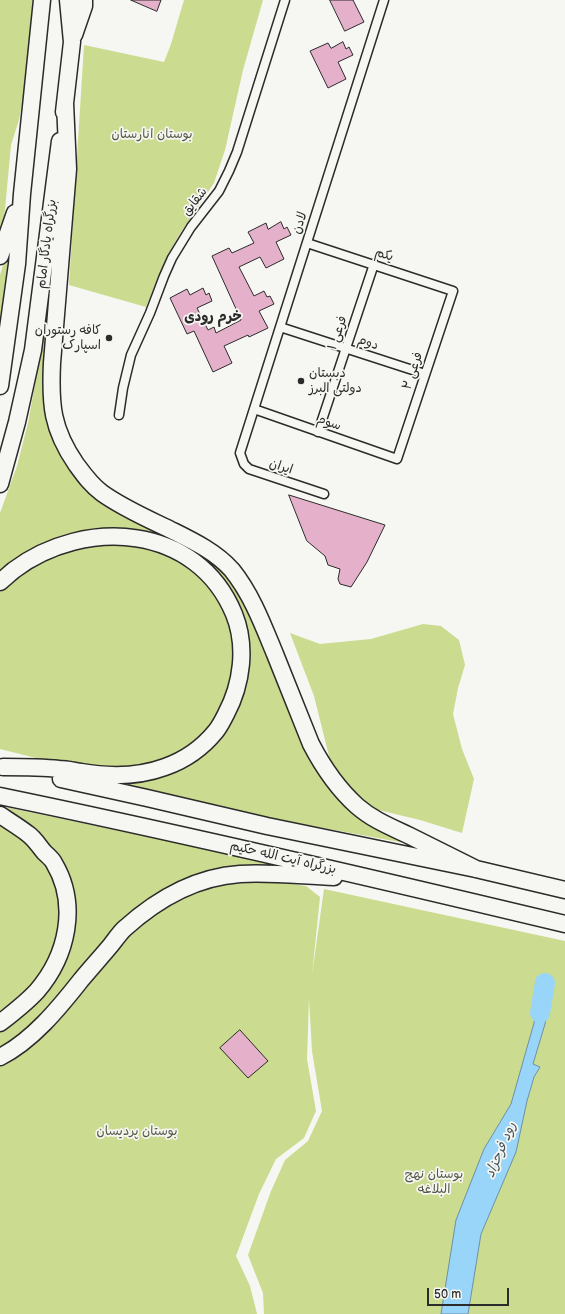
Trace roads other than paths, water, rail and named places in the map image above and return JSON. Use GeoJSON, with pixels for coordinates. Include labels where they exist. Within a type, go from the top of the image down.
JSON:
{"type":"FeatureCollection","features":[{"type":"Feature","properties":{"kind":"highway"},"geometry":{"type":"LineString","coordinates":[[0,386],[17,264],[22,194],[42,0]]}},
{"type":"Feature","properties":{"kind":"highway","name":"بزرگراه یادگار امام"},"geometry":{"type":"LineString","coordinates":[[0,484],[17,422],[33,350],[42,287],[72,42],[68,0]]}},
{"type":"Feature","properties":{"kind":"highway"},"geometry":{"type":"LineString","coordinates":[[72,42],[84,6],[84,0]]}},
{"type":"Feature","properties":{"kind":"highway"},"geometry":{"type":"LineString","coordinates":[[65,103],[68,169],[52,363],[51,395],[54,416],[63,443],[82,473],[91,484],[102,493],[135,512],[196,542],[213,553],[232,570],[247,592],[258,613],[321,763],[332,780],[344,793],[356,805],[372,817],[476,868]]}},
{"type":"Feature","properties":{"kind":"highway"},"geometry":{"type":"LineString","coordinates":[[0,256],[22,194]]}},
{"type":"Feature","properties":{"kind":"highway"},"geometry":{"type":"LineString","coordinates":[[0,582],[28,561],[66,544],[86,539],[108,537],[145,539],[167,546],[184,554],[201,566],[216,582],[229,602],[237,623],[241,640],[242,654],[236,691],[230,707],[217,730],[200,747],[166,767],[132,774],[105,775],[60,768],[1,766]]}},
{"type":"Feature","properties":{"kind":"highway"},"geometry":{"type":"LineString","coordinates":[[1,766],[267,826],[476,868],[565,890]]}},
{"type":"Feature","properties":{"kind":"highway","name":"بزرگراه آیت الله حکیم"},"geometry":{"type":"LineString","coordinates":[[0,796],[134,824],[381,880],[565,924]]}},
{"type":"Feature","properties":{"kind":"highway"},"geometry":{"type":"LineString","coordinates":[[0,815],[29,834],[54,863],[63,882],[67,901],[68,918],[66,933],[56,963],[37,991],[0,1023]]}},
{"type":"Feature","properties":{"kind":"highway"},"geometry":{"type":"LineString","coordinates":[[0,1057],[14,1048],[51,1016],[123,930],[155,904],[175,892],[194,884],[218,877],[239,874],[263,873],[381,880]]}},
{"type":"Feature","properties":{"kind":"street","name":"شقایق"},"geometry":{"type":"LineString","coordinates":[[119,415],[123,388],[131,356],[172,258],[191,227],[219,191],[237,152],[285,0]]}},
{"type":"Feature","properties":{"kind":"street","name":"لادن"},"geometry":{"type":"LineString","coordinates":[[240,453],[384,0]]}},
{"type":"Feature","properties":{"kind":"street","name":"یکم"},"geometry":{"type":"LineString","coordinates":[[307,243],[453,291]]}},
{"type":"Feature","properties":{"kind":"street","name":"فرعی ۱"},"geometry":{"type":"LineString","coordinates":[[318,432],[374,264]]}},
{"type":"Feature","properties":{"kind":"street","name":"فرعی ۲"},"geometry":{"type":"LineString","coordinates":[[397,459],[453,291]]}},
{"type":"Feature","properties":{"kind":"street","name":"دوم"},"geometry":{"type":"LineString","coordinates":[[280,327],[425,374]]}},
{"type":"Feature","properties":{"kind":"street","name":"سوم"},"geometry":{"type":"LineString","coordinates":[[254,409],[397,459]]}},
{"type":"Feature","properties":{"kind":"street","name":"ایران"},"geometry":{"type":"LineString","coordinates":[[240,453],[244,464],[248,469],[324,494]]}},
{"type":"Feature","properties":{"kind":"water"},"geometry":{"type":"Polygon","coordinates":[[[539,985],[553,987],[545,1024],[533,1064],[540,1067],[534,1077],[527,1101],[516,1152],[481,1234],[468,1314],[441,1314],[456,1220],[484,1149],[511,1104],[534,1023],[539,985]]]}},
{"type":"Feature","properties":{"kind":"waterway","name":"رود فرحزاد"},"geometry":{"type":"LineString","coordinates":[[540,1013],[545,983]]}},
{"type":"Feature","properties":{"kind":"place","name":"کافه رستوران اسپارک"},"geometry":{"type":"Point","coordinates":[109,338]}},
{"type":"Feature","properties":{"kind":"place","name":"دبستان دولتی البرز"},"geometry":{"type":"Point","coordinates":[301,381]}},
{"type":"Feature","properties":{"kind":"district","name":"خرم رودی"},"geometry":{"type":"Point","coordinates":[213,317]}},
{"type":"Feature","properties":{"kind":"park label","name":"بوستان انارستان"},"geometry":{"type":"Point","coordinates":[152,135]}},
{"type":"Feature","properties":{"kind":"park label","name":"بوستان پردیسان"},"geometry":{"type":"Point","coordinates":[137,1132]}},
{"type":"Feature","properties":{"kind":"park label","name":"بوستان نهج البلاغه"},"geometry":{"type":"Point","coordinates":[434,1182]}}]}
